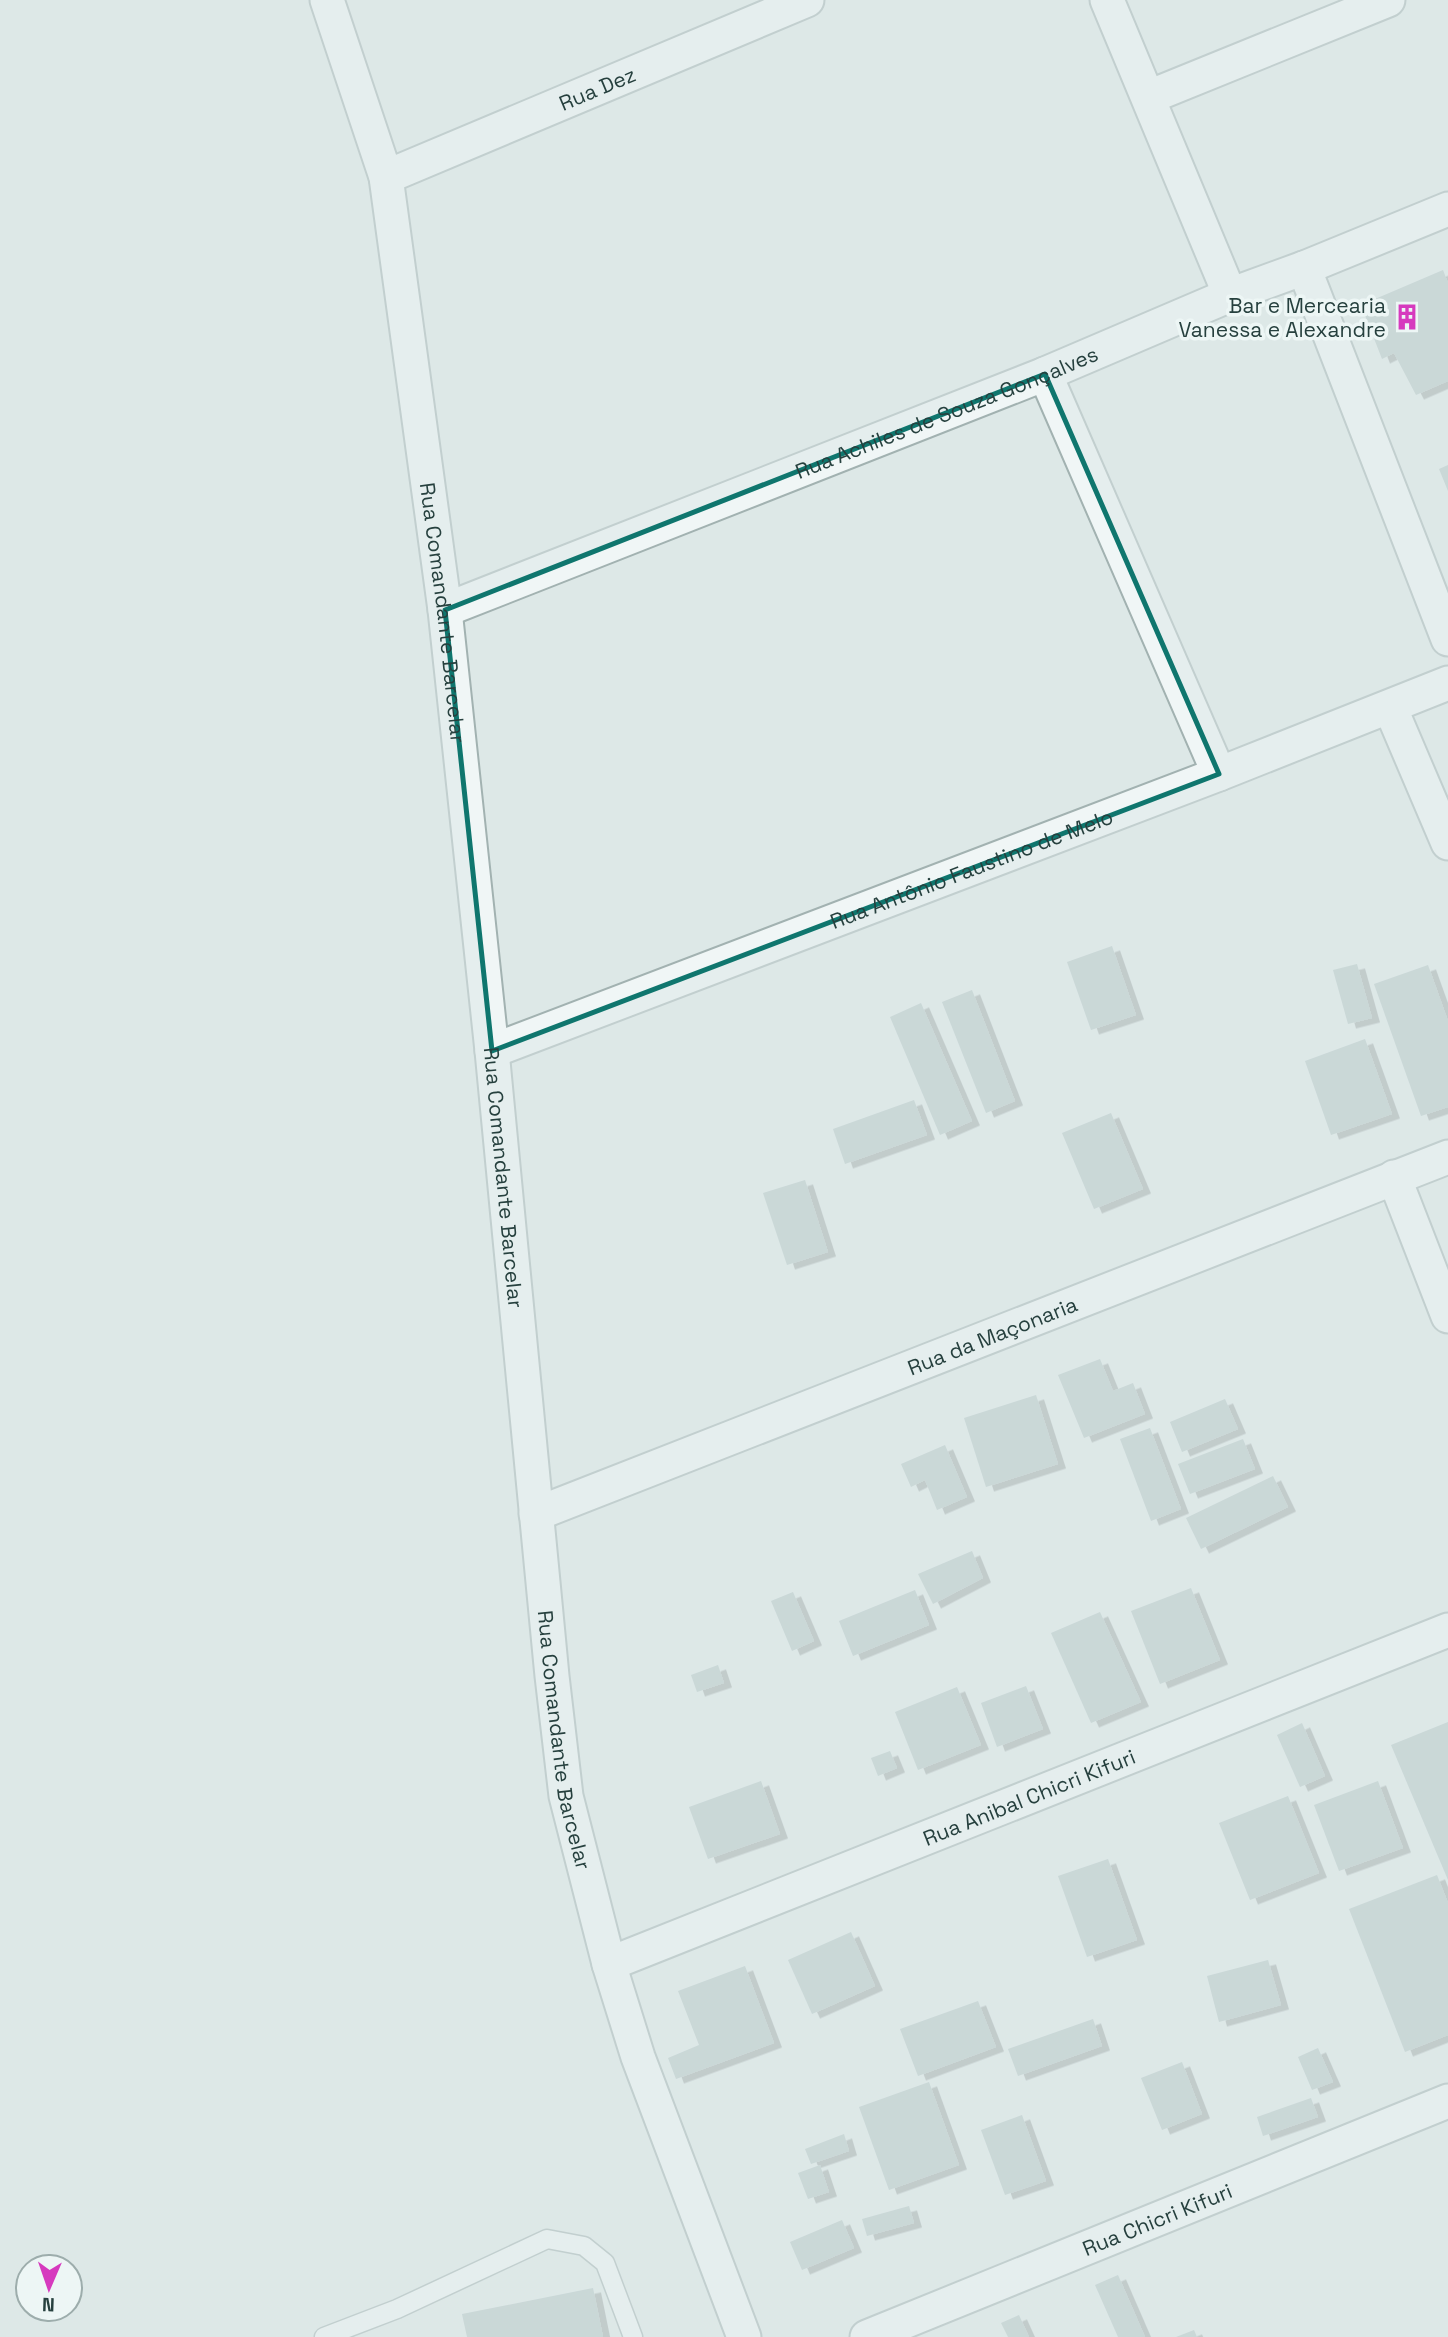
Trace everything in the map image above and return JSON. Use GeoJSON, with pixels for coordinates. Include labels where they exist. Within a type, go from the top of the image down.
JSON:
{"type":"FeatureCollection","features":[{"type":"Feature","properties":{"kind":"street","name":"Rua Comandante Barcelar"},"geometry":{"type":"LineString","coordinates":[[327,0],[386,177],[445,610],[566,1796],[609,1964],[638,2057],[744,2337]]}},
{"type":"Feature","properties":{"kind":"street","name":"Rua Dez"},"geometry":{"type":"LineString","coordinates":[[386,177],[807,0]]}},
{"type":"Feature","properties":{"kind":"street"},"geometry":{"type":"LineString","coordinates":[[1107,0],[1230,296]]}},
{"type":"Feature","properties":{"kind":"street"},"geometry":{"type":"LineString","coordinates":[[1149,97],[1388,0]]}},
{"type":"Feature","properties":{"kind":"street","name":"Rua Achiles de Souza Gonçalves"},"geometry":{"type":"LineString","coordinates":[[445,610],[1045,374],[1448,209]]}},
{"type":"Feature","properties":{"kind":"street"},"geometry":{"type":"LineString","coordinates":[[1304,268],[1448,639]]}},
{"type":"Feature","properties":{"kind":"street"},"geometry":{"type":"LineString","coordinates":[[1045,374],[1219,774]]}},
{"type":"Feature","properties":{"kind":"street","name":"Rua Antônio Faustino de Melo"},"geometry":{"type":"LineString","coordinates":[[492,1051],[1219,774],[1448,683]]}},
{"type":"Feature","properties":{"kind":"street"},"geometry":{"type":"LineString","coordinates":[[1390,706],[1448,843]]}},
{"type":"Feature","properties":{"kind":"street","name":"Rua da Maçonaria"},"geometry":{"type":"LineString","coordinates":[[536,1514],[1448,1157]]}},
{"type":"Feature","properties":{"kind":"street"},"geometry":{"type":"LineString","coordinates":[[1394,1177],[1448,1316]]}},
{"type":"Feature","properties":{"kind":"street","name":"Rua Anibal Chicri Kifuri"},"geometry":{"type":"LineString","coordinates":[[609,1964],[1448,1630]]}},
{"type":"Feature","properties":{"kind":"street","name":"Rua Chicri Kifuri"},"geometry":{"type":"LineString","coordinates":[[867,2337],[1448,2101]]}},
{"type":"Feature","properties":{"kind":"lane"},"geometry":{"type":"LineString","coordinates":[[324,2337],[397,2309],[547,2239],[584,2246],[605,2263],[634,2337]]}},
{"type":"Feature","properties":{"kind":"highlighted area"},"geometry":{"type":"Polygon","coordinates":[[[1045,374],[1219,774],[492,1051],[445,610],[1045,374]]]}},
{"type":"Feature","properties":{"kind":"building","name":"Bar e Mercearia Vanessa e Alexandre"},"geometry":{"type":"Polygon","coordinates":[[[1443,270],[1448,283],[1448,381],[1416,395],[1394,353],[1382,359],[1361,305],[1443,270]]]}},
{"type":"Feature","properties":{"kind":"building"},"geometry":{"type":"Polygon","coordinates":[[[1448,465],[1448,491],[1439,469],[1448,465]]]}},
{"type":"Feature","properties":{"kind":"building"},"geometry":{"type":"Polygon","coordinates":[[[1112,946],[1136,1015],[1091,1030],[1067,962],[1112,946]]]}},
{"type":"Feature","properties":{"kind":"building"},"geometry":{"type":"Polygon","coordinates":[[[1357,964],[1372,1018],[1348,1024],[1333,970],[1357,964]]]}},
{"type":"Feature","properties":{"kind":"building"},"geometry":{"type":"Polygon","coordinates":[[[1428,965],[1448,1021],[1448,1107],[1421,1116],[1374,984],[1428,965]]]}},
{"type":"Feature","properties":{"kind":"building"},"geometry":{"type":"Polygon","coordinates":[[[972,990],[1015,1101],[986,1113],[942,1002],[972,990]]]}},
{"type":"Feature","properties":{"kind":"building"},"geometry":{"type":"Polygon","coordinates":[[[921,1003],[972,1121],[940,1135],[890,1017],[921,1003]]]}},
{"type":"Feature","properties":{"kind":"building"},"geometry":{"type":"Polygon","coordinates":[[[1365,1039],[1392,1114],[1331,1135],[1305,1061],[1365,1039]]]}},
{"type":"Feature","properties":{"kind":"building"},"geometry":{"type":"Polygon","coordinates":[[[914,1100],[927,1135],[845,1164],[833,1129],[914,1100]]]}},
{"type":"Feature","properties":{"kind":"building"},"geometry":{"type":"Polygon","coordinates":[[[1111,1113],[1143,1189],[1094,1209],[1062,1133],[1111,1113]]]}},
{"type":"Feature","properties":{"kind":"building"},"geometry":{"type":"Polygon","coordinates":[[[805,1180],[828,1252],[787,1265],[763,1193],[805,1180]]]}},
{"type":"Feature","properties":{"kind":"building"},"geometry":{"type":"Polygon","coordinates":[[[1100,1359],[1113,1391],[1133,1383],[1145,1414],[1084,1438],[1058,1375],[1100,1359]]]}},
{"type":"Feature","properties":{"kind":"building"},"geometry":{"type":"Polygon","coordinates":[[[1036,1395],[1058,1464],[986,1487],[964,1418],[1036,1395]]]}},
{"type":"Feature","properties":{"kind":"building"},"geometry":{"type":"Polygon","coordinates":[[[1225,1399],[1238,1429],[1182,1452],[1170,1422],[1225,1399]]]}},
{"type":"Feature","properties":{"kind":"building"},"geometry":{"type":"Polygon","coordinates":[[[1150,1428],[1181,1509],[1151,1521],[1120,1439],[1150,1428]]]}},
{"type":"Feature","properties":{"kind":"building"},"geometry":{"type":"Polygon","coordinates":[[[1243,1439],[1255,1469],[1190,1494],[1178,1464],[1243,1439]]]}},
{"type":"Feature","properties":{"kind":"building"},"geometry":{"type":"Polygon","coordinates":[[[945,1445],[967,1497],[937,1510],[925,1480],[911,1487],[901,1464],[945,1445]]]}},
{"type":"Feature","properties":{"kind":"building"},"geometry":{"type":"Polygon","coordinates":[[[1273,1476],[1288,1507],[1201,1549],[1186,1518],[1273,1476]]]}},
{"type":"Feature","properties":{"kind":"building"},"geometry":{"type":"Polygon","coordinates":[[[972,1551],[983,1578],[933,1604],[918,1574],[972,1551]]]}},
{"type":"Feature","properties":{"kind":"building"},"geometry":{"type":"Polygon","coordinates":[[[1191,1588],[1220,1660],[1160,1684],[1131,1611],[1191,1588]]]}},
{"type":"Feature","properties":{"kind":"building"},"geometry":{"type":"Polygon","coordinates":[[[915,1590],[929,1625],[853,1656],[839,1621],[915,1590]]]}},
{"type":"Feature","properties":{"kind":"building"},"geometry":{"type":"Polygon","coordinates":[[[793,1592],[814,1641],[792,1651],[771,1601],[793,1592]]]}},
{"type":"Feature","properties":{"kind":"building"},"geometry":{"type":"Polygon","coordinates":[[[1100,1612],[1141,1702],[1091,1723],[1051,1633],[1100,1612]]]}},
{"type":"Feature","properties":{"kind":"building"},"geometry":{"type":"Polygon","coordinates":[[[718,1665],[724,1683],[697,1692],[691,1675],[718,1665]]]}},
{"type":"Feature","properties":{"kind":"building"},"geometry":{"type":"Polygon","coordinates":[[[1026,1686],[1043,1729],[997,1747],[981,1703],[1026,1686]]]}},
{"type":"Feature","properties":{"kind":"building"},"geometry":{"type":"Polygon","coordinates":[[[957,1687],[981,1745],[918,1770],[895,1712],[957,1687]]]}},
{"type":"Feature","properties":{"kind":"building"},"geometry":{"type":"Polygon","coordinates":[[[1448,1722],[1448,1880],[1391,1745],[1448,1722]]]}},
{"type":"Feature","properties":{"kind":"building"},"geometry":{"type":"Polygon","coordinates":[[[1302,1723],[1325,1776],[1300,1787],[1277,1735],[1302,1723]]]}},
{"type":"Feature","properties":{"kind":"building"},"geometry":{"type":"Polygon","coordinates":[[[890,1751],[897,1768],[878,1776],[871,1758],[890,1751]]]}},
{"type":"Feature","properties":{"kind":"building"},"geometry":{"type":"Polygon","coordinates":[[[761,1781],[780,1834],[708,1859],[689,1807],[761,1781]]]}},
{"type":"Feature","properties":{"kind":"building"},"geometry":{"type":"Polygon","coordinates":[[[1378,1781],[1403,1848],[1339,1871],[1314,1805],[1378,1781]]]}},
{"type":"Feature","properties":{"kind":"building"},"geometry":{"type":"Polygon","coordinates":[[[1288,1796],[1319,1873],[1250,1900],[1219,1823],[1288,1796]]]}},
{"type":"Feature","properties":{"kind":"building"},"geometry":{"type":"Polygon","coordinates":[[[1108,1859],[1137,1940],[1087,1957],[1058,1876],[1108,1859]]]}},
{"type":"Feature","properties":{"kind":"building"},"geometry":{"type":"Polygon","coordinates":[[[1437,1875],[1448,1903],[1448,2035],[1405,2052],[1349,1909],[1437,1875]]]}},
{"type":"Feature","properties":{"kind":"building"},"geometry":{"type":"Polygon","coordinates":[[[851,1932],[875,1986],[812,2014],[788,1960],[851,1932]]]}},
{"type":"Feature","properties":{"kind":"building"},"geometry":{"type":"Polygon","coordinates":[[[1268,1960],[1281,2005],[1219,2022],[1207,1976],[1268,1960]]]}},
{"type":"Feature","properties":{"kind":"building"},"geometry":{"type":"Polygon","coordinates":[[[745,1966],[774,2043],[676,2079],[668,2058],[699,2045],[678,1991],[745,1966]]]}},
{"type":"Feature","properties":{"kind":"building"},"geometry":{"type":"Polygon","coordinates":[[[978,2001],[996,2047],[918,2076],[900,2029],[978,2001]]]}},
{"type":"Feature","properties":{"kind":"building"},"geometry":{"type":"Polygon","coordinates":[[[1093,2019],[1102,2046],[1018,2076],[1008,2049],[1093,2019]]]}},
{"type":"Feature","properties":{"kind":"building"},"geometry":{"type":"Polygon","coordinates":[[[1318,2048],[1333,2082],[1312,2090],[1298,2057],[1318,2048]]]}},
{"type":"Feature","properties":{"kind":"building"},"geometry":{"type":"Polygon","coordinates":[[[1182,2062],[1202,2114],[1162,2130],[1141,2078],[1182,2062]]]}},
{"type":"Feature","properties":{"kind":"building"},"geometry":{"type":"Polygon","coordinates":[[[929,2082],[959,2165],[889,2190],[859,2107],[929,2082]]]}},
{"type":"Feature","properties":{"kind":"building"},"geometry":{"type":"Polygon","coordinates":[[[1311,2098],[1318,2117],[1263,2136],[1257,2117],[1311,2098]]]}},
{"type":"Feature","properties":{"kind":"building"},"geometry":{"type":"Polygon","coordinates":[[[1022,2115],[1046,2181],[1005,2195],[981,2130],[1022,2115]]]}},
{"type":"Feature","properties":{"kind":"building"},"geometry":{"type":"Polygon","coordinates":[[[844,2134],[849,2151],[811,2164],[805,2149],[844,2134]]]}},
{"type":"Feature","properties":{"kind":"building"},"geometry":{"type":"Polygon","coordinates":[[[820,2165],[829,2192],[808,2199],[798,2173],[820,2165]]]}},
{"type":"Feature","properties":{"kind":"building"},"geometry":{"type":"Polygon","coordinates":[[[909,2206],[914,2223],[867,2236],[862,2219],[909,2206]]]}},
{"type":"Feature","properties":{"kind":"building"},"geometry":{"type":"Polygon","coordinates":[[[842,2220],[854,2248],[802,2270],[790,2242],[842,2220]]]}},
{"type":"Feature","properties":{"kind":"building"},"geometry":{"type":"Polygon","coordinates":[[[1118,2275],[1145,2337],[1118,2337],[1095,2285],[1118,2275]]]}},
{"type":"Feature","properties":{"kind":"building"},"geometry":{"type":"Polygon","coordinates":[[[593,2288],[603,2337],[467,2337],[462,2314],[593,2288]]]}},
{"type":"Feature","properties":{"kind":"building"},"geometry":{"type":"Polygon","coordinates":[[[1019,2315],[1029,2337],[1008,2337],[1001,2323],[1019,2315]]]}},
{"type":"Feature","properties":{"kind":"building"},"geometry":{"type":"Polygon","coordinates":[[[1194,2330],[1197,2337],[1176,2337],[1194,2330]]]}},
{"type":"Feature","properties":{"kind":"place","name":"Bar e Mercearia Vanessa e Alexandre"},"geometry":{"type":"Point","coordinates":[1407,317]}}]}
